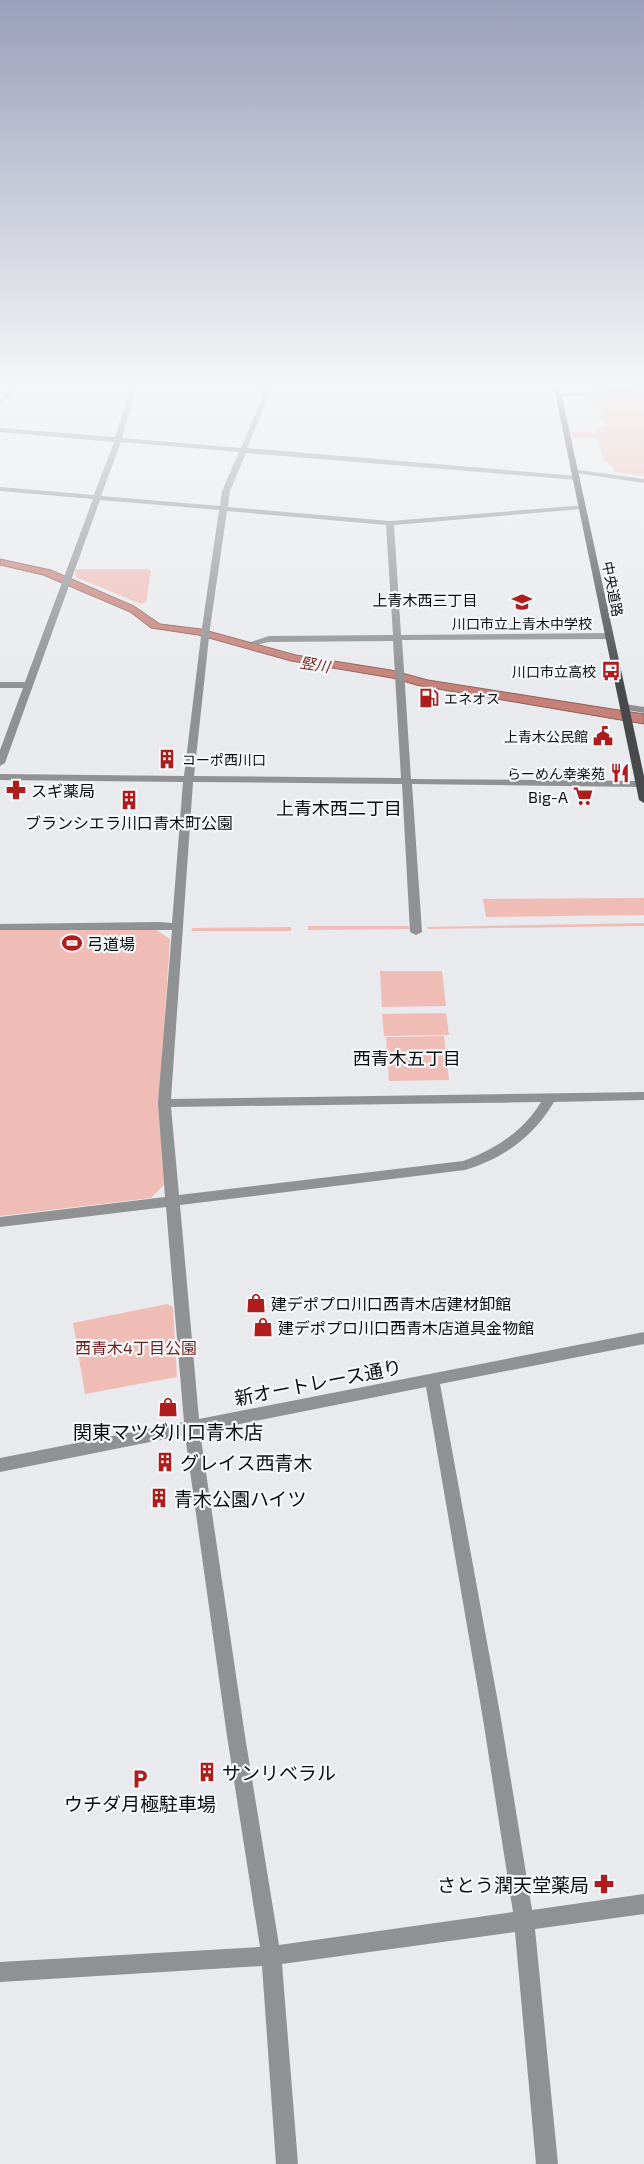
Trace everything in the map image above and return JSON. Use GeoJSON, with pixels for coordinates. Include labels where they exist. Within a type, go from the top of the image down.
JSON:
{"type":"FeatureCollection","features":[{"type":"Feature","properties":{"kind":"main road","name":"中央道路"},"geometry":{"type":"LineString","coordinates":[[578,484],[644,800]]}},
{"type":"Feature","properties":{"kind":"street"},"geometry":{"type":"LineString","coordinates":[[0,763],[101,484]]}},
{"type":"Feature","properties":{"kind":"street"},"geometry":{"type":"LineString","coordinates":[[229,484],[223,509],[206,634],[189,779],[176,927],[164,1103],[192,1427],[236,1736],[271,1956],[287,2164]]}},
{"type":"Feature","properties":{"kind":"street"},"geometry":{"type":"LineString","coordinates":[[0,489],[390,523],[582,507]]}},
{"type":"Feature","properties":{"kind":"street"},"geometry":{"type":"LineString","coordinates":[[390,523],[416,932]]}},
{"type":"Feature","properties":{"kind":"street"},"geometry":{"type":"LineString","coordinates":[[255,642],[269,639],[609,636]]}},
{"type":"Feature","properties":{"kind":"street"},"geometry":{"type":"LineString","coordinates":[[0,685],[27,685]]}},
{"type":"Feature","properties":{"kind":"street"},"geometry":{"type":"LineString","coordinates":[[626,713],[644,710]]}},
{"type":"Feature","properties":{"kind":"street"},"geometry":{"type":"LineString","coordinates":[[0,777],[640,784]]}},
{"type":"Feature","properties":{"kind":"street"},"geometry":{"type":"LineString","coordinates":[[0,927],[159,925],[176,927]]}},
{"type":"Feature","properties":{"kind":"street"},"geometry":{"type":"LineString","coordinates":[[164,1103],[644,1096]]}},
{"type":"Feature","properties":{"kind":"street"},"geometry":{"type":"LineString","coordinates":[[0,1222],[465,1165],[502,1149],[522,1136],[550,1098]]}},
{"type":"Feature","properties":{"kind":"street","name":"新オートレース通り"},"geometry":{"type":"LineString","coordinates":[[0,1465],[644,1338]]}},
{"type":"Feature","properties":{"kind":"street"},"geometry":{"type":"LineString","coordinates":[[432,1380],[492,1719],[524,1921],[547,2164]]}},
{"type":"Feature","properties":{"kind":"street"},"geometry":{"type":"LineString","coordinates":[[0,1972],[271,1956],[644,1904]]}},
{"type":"Feature","properties":{"kind":"green space"},"geometry":{"type":"Polygon","coordinates":[[[148,569],[151,571],[146,602],[141,604],[76,577],[75,570],[148,569]]]}},
{"type":"Feature","properties":{"kind":"green space"},"geometry":{"type":"Polygon","coordinates":[[[644,898],[644,915],[486,917],[483,899],[644,898]]]}},
{"type":"Feature","properties":{"kind":"green space"},"geometry":{"type":"Polygon","coordinates":[[[644,923],[644,926],[428,929],[427,927],[644,923]]]}},
{"type":"Feature","properties":{"kind":"green space"},"geometry":{"type":"Polygon","coordinates":[[[308,926],[408,926],[410,929],[308,930],[308,926]]]}},
{"type":"Feature","properties":{"kind":"green space"},"geometry":{"type":"Polygon","coordinates":[[[291,927],[291,931],[191,931],[193,928],[291,927]]]}},
{"type":"Feature","properties":{"kind":"green space"},"geometry":{"type":"Polygon","coordinates":[[[153,928],[170,939],[159,1105],[164,1185],[151,1198],[0,1216],[0,930],[153,928]]]}},
{"type":"Feature","properties":{"kind":"green space"},"geometry":{"type":"Polygon","coordinates":[[[380,971],[442,971],[446,1006],[382,1007],[380,971]]]}},
{"type":"Feature","properties":{"kind":"green space"},"geometry":{"type":"Polygon","coordinates":[[[446,1013],[449,1035],[384,1036],[382,1014],[446,1013]]]}},
{"type":"Feature","properties":{"kind":"green space"},"geometry":{"type":"Polygon","coordinates":[[[444,1036],[449,1080],[389,1081],[386,1037],[444,1036]]]}},
{"type":"Feature","properties":{"kind":"green space","name":"西青木4丁目公園"},"geometry":{"type":"Polygon","coordinates":[[[167,1304],[173,1307],[177,1377],[85,1394],[73,1323],[167,1304]]]}},
{"type":"Feature","properties":{"kind":"water","name":"竪川"},"geometry":{"type":"Polygon","coordinates":[[[0,559],[51,570],[134,606],[160,624],[201,629],[296,655],[391,670],[428,680],[644,714],[644,724],[420,686],[392,678],[291,661],[198,635],[151,628],[130,612],[43,575],[0,565],[0,559]]]}},
{"type":"Feature","properties":{"kind":"place","name":"川口市立上青木中学校"},"geometry":{"type":"Point","coordinates":[522,602]}},
{"type":"Feature","properties":{"kind":"place","name":"川口市立高校"},"geometry":{"type":"Point","coordinates":[611,671]}},
{"type":"Feature","properties":{"kind":"place","name":"エネオス"},"geometry":{"type":"Point","coordinates":[429,698]}},
{"type":"Feature","properties":{"kind":"place","name":"上青木公民館"},"geometry":{"type":"Point","coordinates":[603,736]}},
{"type":"Feature","properties":{"kind":"place","name":"コーポ西川口"},"geometry":{"type":"Point","coordinates":[167,759]}},
{"type":"Feature","properties":{"kind":"place","name":"らーめん幸楽苑"},"geometry":{"type":"Point","coordinates":[620,773]}},
{"type":"Feature","properties":{"kind":"place","name":"スギ薬局"},"geometry":{"type":"Point","coordinates":[16,790]}},
{"type":"Feature","properties":{"kind":"place","name":"Big-A"},"geometry":{"type":"Point","coordinates":[583,796]}},
{"type":"Feature","properties":{"kind":"place","name":"ブランシエラ川口青木町公園"},"geometry":{"type":"Point","coordinates":[129,800]}},
{"type":"Feature","properties":{"kind":"place","name":"弓道場"},"geometry":{"type":"Point","coordinates":[72,943]}},
{"type":"Feature","properties":{"kind":"place","name":"建デポプロ川口西青木店建材卸館"},"geometry":{"type":"Point","coordinates":[256,1303]}},
{"type":"Feature","properties":{"kind":"place","name":"建デポプロ川口西青木店道具金物館"},"geometry":{"type":"Point","coordinates":[263,1327]}},
{"type":"Feature","properties":{"kind":"place","name":"関東マツダ川口青木店"},"geometry":{"type":"Point","coordinates":[168,1407]}},
{"type":"Feature","properties":{"kind":"place","name":"グレイス西青木"},"geometry":{"type":"Point","coordinates":[165,1462]}},
{"type":"Feature","properties":{"kind":"place","name":"青木公園ハイツ"},"geometry":{"type":"Point","coordinates":[159,1498]}},
{"type":"Feature","properties":{"kind":"place","name":"サンリベラル"},"geometry":{"type":"Point","coordinates":[207,1772]}},
{"type":"Feature","properties":{"kind":"place","name":"ウチダ月極駐車場"},"geometry":{"type":"Point","coordinates":[140,1779]}},
{"type":"Feature","properties":{"kind":"place","name":"さとう潤天堂薬局"},"geometry":{"type":"Point","coordinates":[604,1884]}},
{"type":"Feature","properties":{"kind":"district","name":"上青木西三丁目"},"geometry":{"type":"Point","coordinates":[425,600]}},
{"type":"Feature","properties":{"kind":"district","name":"上青木西二丁目"},"geometry":{"type":"Point","coordinates":[339,808]}},
{"type":"Feature","properties":{"kind":"district","name":"西青木五丁目"},"geometry":{"type":"Point","coordinates":[407,1058]}}]}
